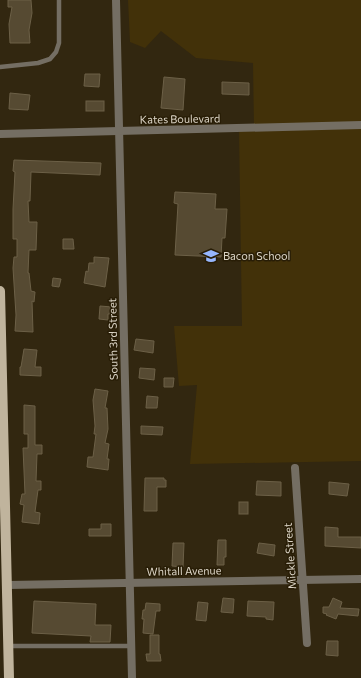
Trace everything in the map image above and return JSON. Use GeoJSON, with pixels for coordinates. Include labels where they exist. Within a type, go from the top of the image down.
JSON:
{"type":"FeatureCollection","features":[{"type":"Feature","properties":{"kind":"main road"},"geometry":{"type":"LineString","coordinates":[[0,297],[2,464],[8,585],[9,678]]}},
{"type":"Feature","properties":{"kind":"street","name":"South 3rd Street"},"geometry":{"type":"LineString","coordinates":[[116,0],[132,678]]}},
{"type":"Feature","properties":{"kind":"street","name":"Kates Boulevard"},"geometry":{"type":"LineString","coordinates":[[0,134],[361,125]]}},
{"type":"Feature","properties":{"kind":"street","name":"Mickle Street"},"geometry":{"type":"LineString","coordinates":[[295,468],[307,643]]}},
{"type":"Feature","properties":{"kind":"street","name":"Whitall Avenue"},"geometry":{"type":"LineString","coordinates":[[8,585],[361,579]]}},
{"type":"Feature","properties":{"kind":"lane"},"geometry":{"type":"LineString","coordinates":[[0,67],[38,62],[50,58],[56,52],[59,43],[59,0]]}},
{"type":"Feature","properties":{"kind":"lane"},"geometry":{"type":"LineString","coordinates":[[9,646],[131,646]]}},
{"type":"Feature","properties":{"kind":"shaded area"},"geometry":{"type":"Polygon","coordinates":[[[128,0],[361,0],[361,461],[190,464],[197,385],[179,386],[174,326],[242,326],[239,129],[254,128],[253,63],[196,58],[161,31],[145,48],[130,42],[128,0]]]}},
{"type":"Feature","properties":{"kind":"building"},"geometry":{"type":"Polygon","coordinates":[[[8,0],[31,0],[32,13],[29,30],[30,43],[10,43],[9,24],[12,7],[8,7],[8,0]]]}},
{"type":"Feature","properties":{"kind":"building"},"geometry":{"type":"Polygon","coordinates":[[[85,74],[100,74],[99,87],[84,86],[85,74]]]}},
{"type":"Feature","properties":{"kind":"building"},"geometry":{"type":"Polygon","coordinates":[[[164,77],[185,79],[183,110],[161,108],[164,77]]]}},
{"type":"Feature","properties":{"kind":"building"},"geometry":{"type":"Polygon","coordinates":[[[222,82],[249,83],[249,95],[222,94],[222,82]]]}},
{"type":"Feature","properties":{"kind":"building"},"geometry":{"type":"Polygon","coordinates":[[[10,93],[30,95],[28,110],[9,109],[10,93]]]}},
{"type":"Feature","properties":{"kind":"building"},"geometry":{"type":"Polygon","coordinates":[[[86,101],[104,101],[104,111],[86,111],[86,101]]]}},
{"type":"Feature","properties":{"kind":"building"},"geometry":{"type":"Polygon","coordinates":[[[14,160],[101,163],[100,175],[31,172],[30,201],[28,201],[29,222],[37,222],[36,250],[29,250],[28,273],[31,291],[35,292],[34,302],[32,301],[33,332],[15,331],[16,315],[13,268],[14,257],[17,257],[17,239],[13,239],[14,160]]]}},
{"type":"Feature","properties":{"kind":"building"},"geometry":{"type":"Polygon","coordinates":[[[175,192],[216,194],[215,209],[227,209],[225,238],[222,238],[221,257],[175,255],[178,204],[174,203],[175,192]]]}},
{"type":"Feature","properties":{"kind":"building"},"geometry":{"type":"Polygon","coordinates":[[[63,239],[73,239],[74,249],[63,249],[63,239]]]}},
{"type":"Feature","properties":{"kind":"building"},"geometry":{"type":"Polygon","coordinates":[[[94,257],[109,258],[105,287],[84,283],[86,271],[88,272],[89,263],[94,263],[94,257]]]}},
{"type":"Feature","properties":{"kind":"building"},"geometry":{"type":"Polygon","coordinates":[[[53,278],[61,279],[59,287],[52,286],[53,278]]]}},
{"type":"Feature","properties":{"kind":"building"},"geometry":{"type":"Polygon","coordinates":[[[100,306],[112,307],[111,314],[108,314],[108,320],[99,319],[100,306]]]}},
{"type":"Feature","properties":{"kind":"building"},"geometry":{"type":"Polygon","coordinates":[[[136,339],[154,341],[153,353],[134,350],[136,339]]]}},
{"type":"Feature","properties":{"kind":"building"},"geometry":{"type":"Polygon","coordinates":[[[24,349],[37,350],[35,367],[41,367],[41,376],[20,375],[20,367],[24,349]]]}},
{"type":"Feature","properties":{"kind":"building"},"geometry":{"type":"Polygon","coordinates":[[[140,368],[155,369],[154,380],[139,378],[140,368]]]}},
{"type":"Feature","properties":{"kind":"building"},"geometry":{"type":"Polygon","coordinates":[[[164,378],[174,378],[173,387],[164,387],[164,378]]]}},
{"type":"Feature","properties":{"kind":"building"},"geometry":{"type":"Polygon","coordinates":[[[95,389],[108,391],[105,408],[107,408],[108,429],[105,443],[109,444],[107,459],[109,459],[108,470],[87,467],[88,457],[93,457],[96,434],[94,434],[95,426],[93,400],[95,389]]]}},
{"type":"Feature","properties":{"kind":"building"},"geometry":{"type":"Polygon","coordinates":[[[147,396],[158,397],[157,408],[146,408],[147,396]]]}},
{"type":"Feature","properties":{"kind":"building"},"geometry":{"type":"Polygon","coordinates":[[[24,405],[35,406],[35,445],[42,445],[42,454],[37,454],[36,481],[41,481],[41,490],[38,490],[35,512],[40,513],[39,524],[22,522],[24,505],[20,504],[22,494],[25,494],[23,448],[28,448],[28,434],[24,434],[24,405]]]}},
{"type":"Feature","properties":{"kind":"building"},"geometry":{"type":"Polygon","coordinates":[[[141,426],[163,427],[162,435],[141,434],[141,426]]]}},
{"type":"Feature","properties":{"kind":"building"},"geometry":{"type":"Polygon","coordinates":[[[145,478],[164,478],[164,480],[166,480],[166,487],[157,487],[157,511],[144,511],[145,478]]]}},
{"type":"Feature","properties":{"kind":"building"},"geometry":{"type":"Polygon","coordinates":[[[257,481],[281,482],[281,496],[256,495],[257,481]]]}},
{"type":"Feature","properties":{"kind":"building"},"geometry":{"type":"Polygon","coordinates":[[[329,482],[349,484],[347,496],[329,494],[329,482]]]}},
{"type":"Feature","properties":{"kind":"building"},"geometry":{"type":"Polygon","coordinates":[[[239,502],[248,502],[248,514],[239,514],[239,502]]]}},
{"type":"Feature","properties":{"kind":"building"},"geometry":{"type":"Polygon","coordinates":[[[101,524],[111,524],[111,536],[89,536],[89,529],[101,529],[101,524]]]}},
{"type":"Feature","properties":{"kind":"building"},"geometry":{"type":"Polygon","coordinates":[[[325,527],[338,528],[338,537],[361,537],[361,548],[325,546],[325,527]]]}},
{"type":"Feature","properties":{"kind":"building"},"geometry":{"type":"Polygon","coordinates":[[[218,540],[226,540],[226,557],[224,557],[224,565],[217,565],[218,540]]]}},
{"type":"Feature","properties":{"kind":"building"},"geometry":{"type":"Polygon","coordinates":[[[173,543],[184,543],[183,567],[172,566],[173,543]]]}},
{"type":"Feature","properties":{"kind":"building"},"geometry":{"type":"Polygon","coordinates":[[[259,543],[275,545],[274,556],[257,553],[259,543]]]}},
{"type":"Feature","properties":{"kind":"building"},"geometry":{"type":"Polygon","coordinates":[[[223,598],[234,599],[233,613],[221,612],[223,598]]]}},
{"type":"Feature","properties":{"kind":"building"},"geometry":{"type":"Polygon","coordinates":[[[333,598],[342,602],[340,608],[359,609],[358,616],[338,614],[336,619],[323,613],[323,607],[329,607],[333,598]]]}},
{"type":"Feature","properties":{"kind":"building"},"geometry":{"type":"Polygon","coordinates":[[[34,601],[96,604],[95,625],[111,625],[110,642],[90,642],[91,636],[32,633],[34,601]]]}},
{"type":"Feature","properties":{"kind":"building"},"geometry":{"type":"Polygon","coordinates":[[[248,601],[274,602],[273,620],[266,619],[266,617],[247,616],[248,601]]]}},
{"type":"Feature","properties":{"kind":"building"},"geometry":{"type":"Polygon","coordinates":[[[198,602],[208,603],[206,621],[196,620],[198,602]]]}},
{"type":"Feature","properties":{"kind":"building"},"geometry":{"type":"Polygon","coordinates":[[[146,603],[160,604],[160,611],[156,611],[153,634],[143,633],[144,619],[142,619],[143,610],[145,610],[146,603]]]}},
{"type":"Feature","properties":{"kind":"building"},"geometry":{"type":"Polygon","coordinates":[[[150,635],[159,635],[159,654],[161,661],[147,661],[146,654],[150,654],[150,635]]]}},
{"type":"Feature","properties":{"kind":"building"},"geometry":{"type":"Polygon","coordinates":[[[327,641],[338,641],[338,656],[326,655],[327,641]]]}},
{"type":"Feature","properties":{"kind":"place","name":"Bacon School"},"geometry":{"type":"Point","coordinates":[211,256]}}]}
